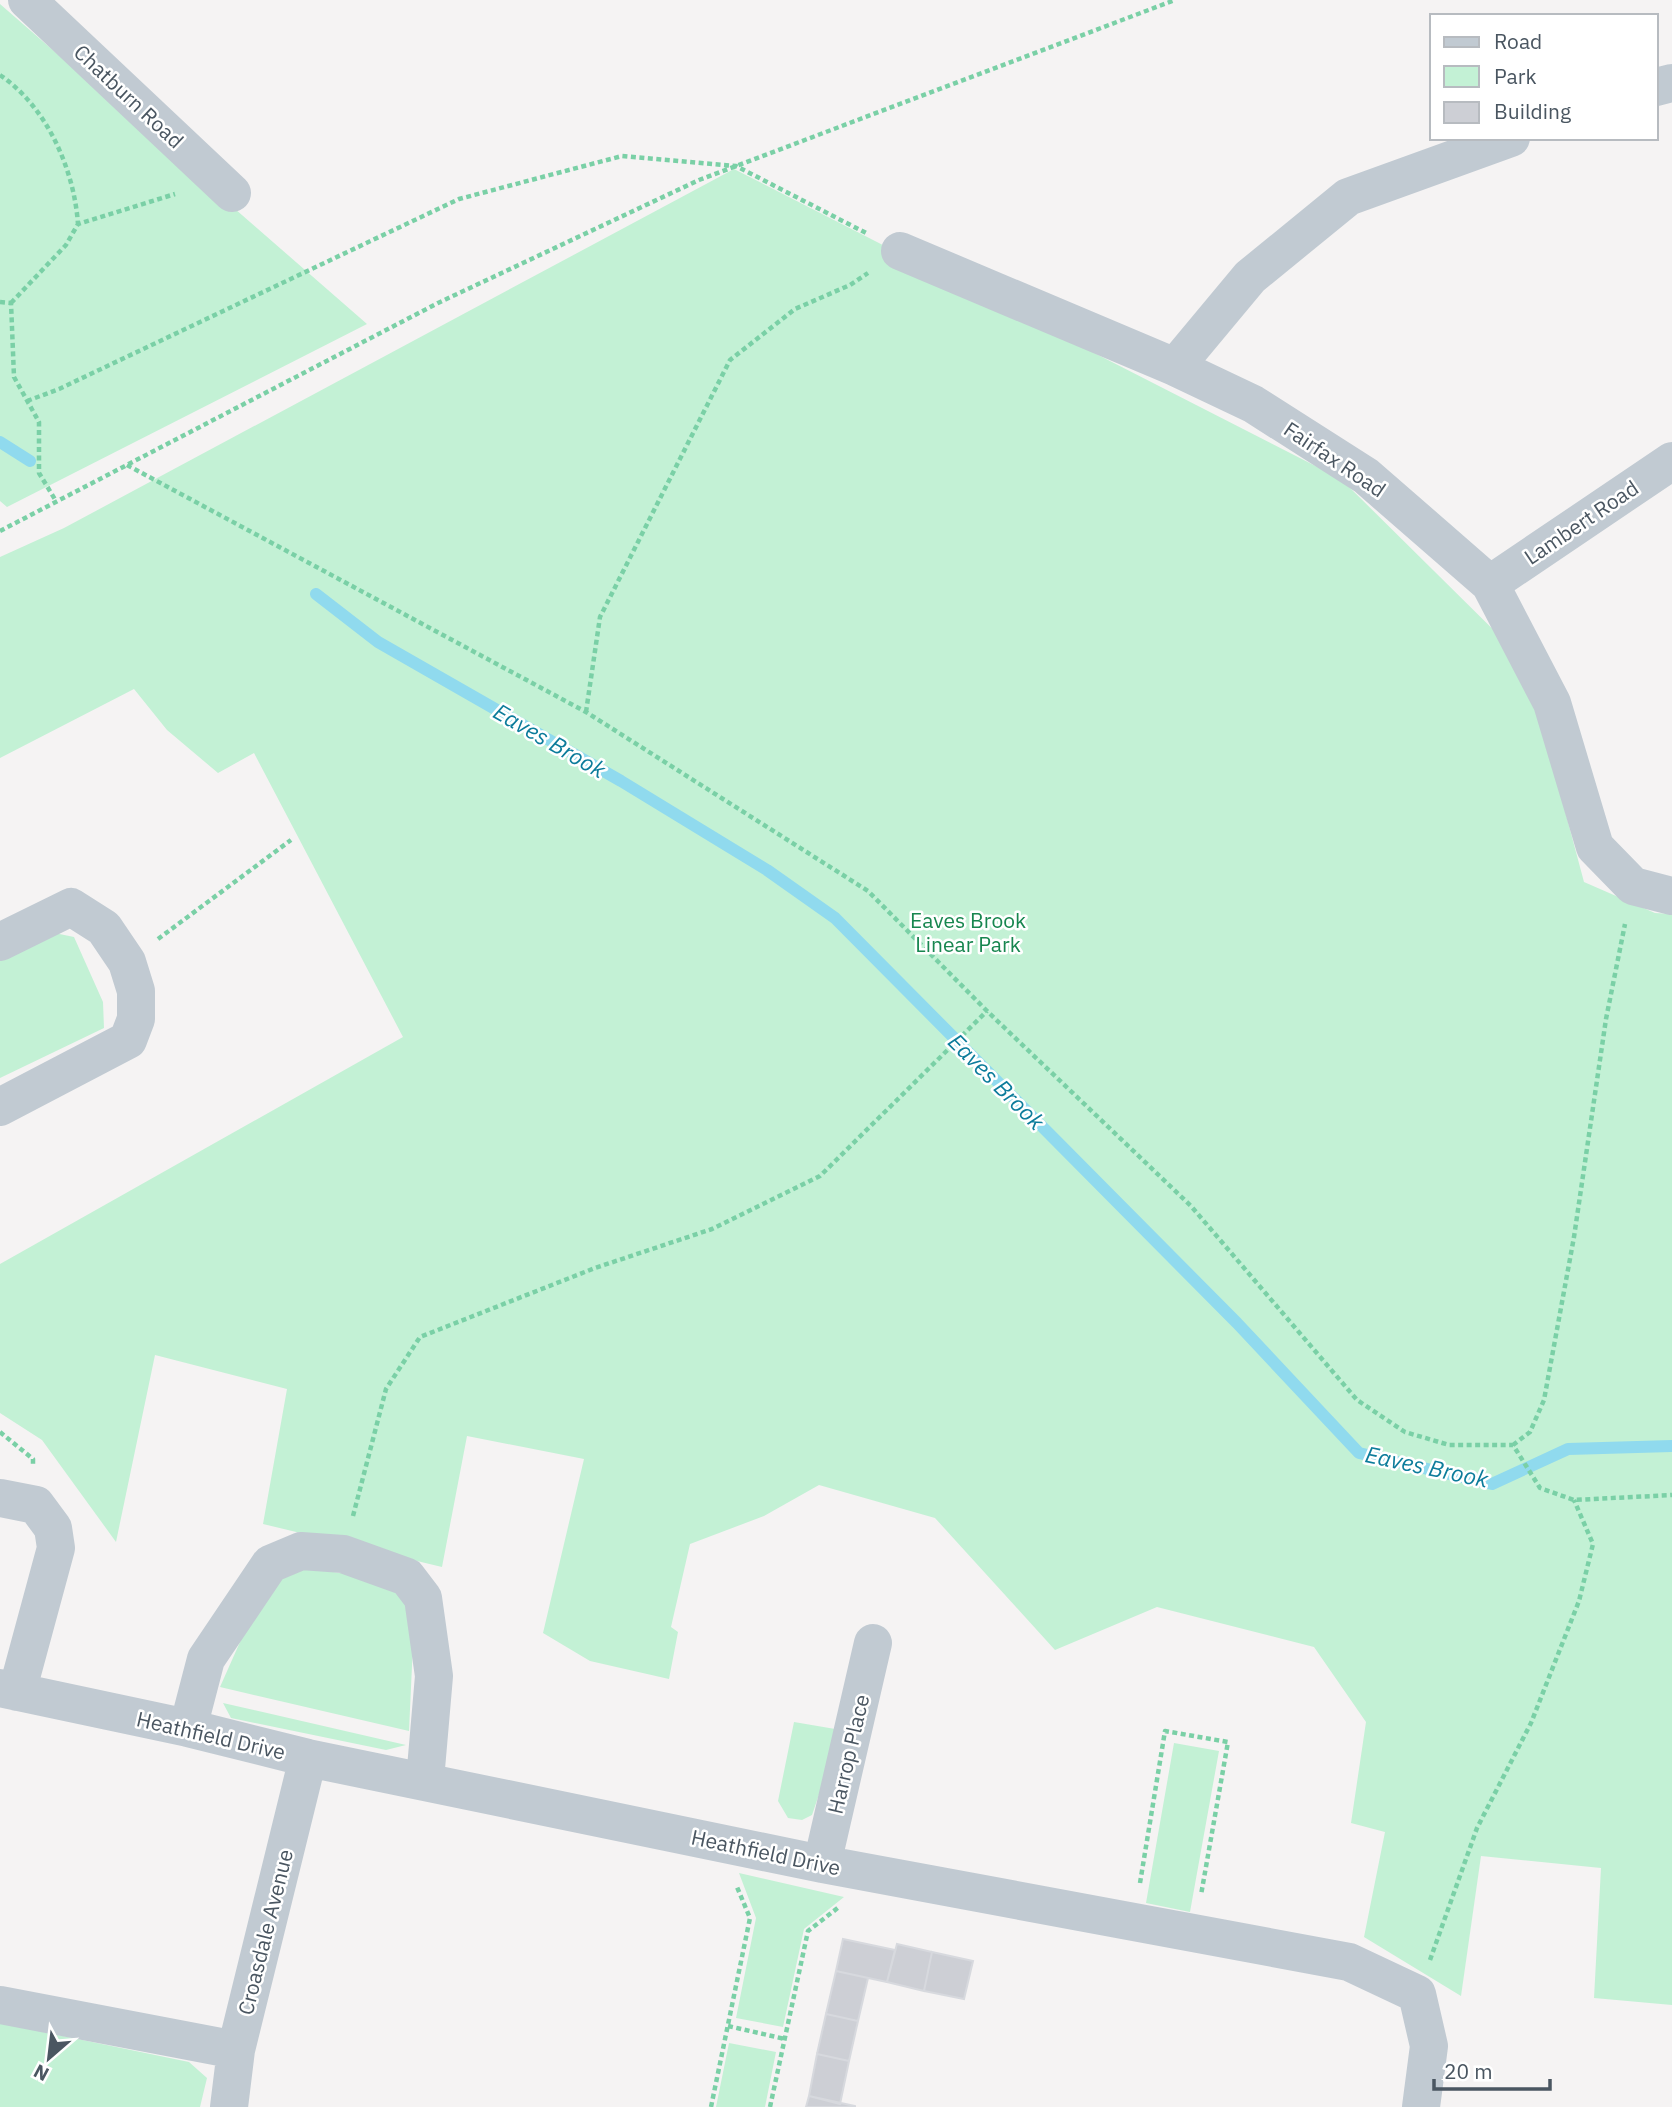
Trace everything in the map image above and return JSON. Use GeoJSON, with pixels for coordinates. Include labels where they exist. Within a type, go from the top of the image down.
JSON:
{"type":"FeatureCollection","features":[{"type":"Feature","properties":{"kind":"street","name":"Chatburn Road"},"geometry":{"type":"LineString","coordinates":[[27,0],[226,187]]}},
{"type":"Feature","properties":{"kind":"street"},"geometry":{"type":"LineString","coordinates":[[1175,367],[1250,277],[1348,197],[1505,140]]}},
{"type":"Feature","properties":{"kind":"street","name":"Fairfax Road"},"geometry":{"type":"LineString","coordinates":[[900,251],[1175,367],[1253,404],[1366,476],[1490,584],[1552,703],[1595,846],[1633,886]]}},
{"type":"Feature","properties":{"kind":"street","name":"Lambert Road"},"geometry":{"type":"LineString","coordinates":[[1490,584],[1672,461]]}},
{"type":"Feature","properties":{"kind":"street"},"geometry":{"type":"LineString","coordinates":[[1633,886],[1672,896]]}},
{"type":"Feature","properties":{"kind":"street"},"geometry":{"type":"LineString","coordinates":[[0,942],[71,906],[104,928],[127,962],[136,991],[136,1019],[128,1040],[0,1107]]}},
{"type":"Feature","properties":{"kind":"street"},"geometry":{"type":"LineString","coordinates":[[0,1498],[36,1505],[53,1528],[56,1548],[9,1690]]}},
{"type":"Feature","properties":{"kind":"street"},"geometry":{"type":"LineString","coordinates":[[188,1728],[206,1659],[270,1564],[301,1551],[343,1554],[407,1577],[422,1598],[434,1676],[425,1780]]}},
{"type":"Feature","properties":{"kind":"street","name":"Harrop Place"},"geometry":{"type":"LineString","coordinates":[[822,1864],[873,1643]]}},
{"type":"Feature","properties":{"kind":"street","name":"Heathfield Drive"},"geometry":{"type":"LineString","coordinates":[[9,1690],[188,1728],[308,1758],[822,1864],[1349,1962],[1417,1994]]}},
{"type":"Feature","properties":{"kind":"street","name":"Croasdale Avenue"},"geometry":{"type":"LineString","coordinates":[[229,2107],[236,2050],[308,1758]]}},
{"type":"Feature","properties":{"kind":"street"},"geometry":{"type":"LineString","coordinates":[[1417,1994],[1429,2046],[1421,2107]]}},
{"type":"Feature","properties":{"kind":"street"},"geometry":{"type":"LineString","coordinates":[[0,2005],[236,2050]]}},
{"type":"Feature","properties":{"kind":"path"},"geometry":{"type":"LineString","coordinates":[[0,531],[438,303],[736,166],[1175,0]]}},
{"type":"Feature","properties":{"kind":"path"},"geometry":{"type":"LineString","coordinates":[[0,75],[18,88],[45,123],[76,195],[78,223],[66,245],[11,303],[14,377],[39,422],[39,473],[56,501]]}},
{"type":"Feature","properties":{"kind":"path"},"geometry":{"type":"LineString","coordinates":[[27,401],[59,389],[458,198],[622,156],[736,166],[900,251],[850,285],[795,309],[730,360],[600,617],[586,712]]}},
{"type":"Feature","properties":{"kind":"path"},"geometry":{"type":"LineString","coordinates":[[78,223],[226,187]]}},
{"type":"Feature","properties":{"kind":"path"},"geometry":{"type":"LineString","coordinates":[[0,302],[11,303]]}},
{"type":"Feature","properties":{"kind":"path"},"geometry":{"type":"LineString","coordinates":[[127,465],[586,712],[868,891],[987,1011],[1191,1206],[1357,1400],[1405,1432],[1449,1445],[1514,1446],[1530,1432],[1544,1399],[1574,1237],[1606,1018],[1633,886]]}},
{"type":"Feature","properties":{"kind":"path"},"geometry":{"type":"LineString","coordinates":[[127,962],[291,840]]}},
{"type":"Feature","properties":{"kind":"path"},"geometry":{"type":"LineString","coordinates":[[343,1554],[386,1388],[420,1337],[596,1268],[712,1229],[820,1176],[987,1011]]}},
{"type":"Feature","properties":{"kind":"path"},"geometry":{"type":"LineString","coordinates":[[1514,1446],[1540,1488],[1574,1500],[1672,1495]]}},
{"type":"Feature","properties":{"kind":"path"},"geometry":{"type":"LineString","coordinates":[[1417,1994],[1477,1828],[1531,1723],[1579,1601],[1593,1544],[1574,1500]]}},
{"type":"Feature","properties":{"kind":"path"},"geometry":{"type":"LineString","coordinates":[[1134,1922],[1165,1731],[1228,1742],[1195,1933]]}},
{"type":"Feature","properties":{"kind":"path"},"geometry":{"type":"LineString","coordinates":[[711,2107],[750,1918],[719,1842]]}},
{"type":"Feature","properties":{"kind":"path"},"geometry":{"type":"LineString","coordinates":[[770,2107],[808,1931],[880,1875]]}},
{"type":"Feature","properties":{"kind":"path"},"geometry":{"type":"LineString","coordinates":[[728,2026],[785,2039]]}},
{"type":"Feature","properties":{"kind":"green space"},"geometry":{"type":"Polygon","coordinates":[[[0,4],[367,324],[7,507],[0,501],[0,4]]]}},
{"type":"Feature","properties":{"kind":"green space","name":"Eaves Brook Linear Park"},"geometry":{"type":"Polygon","coordinates":[[[734,169],[1341,479],[1525,661],[1584,882],[1655,913],[1672,914],[1672,2005],[1594,1998],[1601,1868],[1481,1856],[1461,1996],[1364,1937],[1385,1832],[1351,1823],[1366,1722],[1314,1647],[1157,1607],[1055,1650],[935,1518],[819,1485],[764,1516],[690,1544],[671,1627],[678,1632],[669,1679],[590,1661],[543,1633],[584,1459],[467,1436],[442,1567],[263,1524],[287,1389],[155,1355],[116,1542],[42,1440],[0,1413],[0,1264],[403,1037],[254,753],[218,773],[167,730],[134,689],[0,758],[0,557],[64,528],[734,169]]]}},
{"type":"Feature","properties":{"kind":"green space"},"geometry":{"type":"Polygon","coordinates":[[[45,931],[74,937],[103,1002],[104,1028],[0,1078],[0,956],[45,931]]]}},
{"type":"Feature","properties":{"kind":"green space"},"geometry":{"type":"Polygon","coordinates":[[[290,1566],[391,1580],[404,1598],[413,1644],[409,1731],[220,1687],[244,1633],[290,1566]]]}},
{"type":"Feature","properties":{"kind":"green space"},"geometry":{"type":"Polygon","coordinates":[[[223,1703],[406,1745],[386,1750],[231,1718],[223,1703]]]}},
{"type":"Feature","properties":{"kind":"green space"},"geometry":{"type":"Polygon","coordinates":[[[794,1722],[841,1730],[812,1815],[802,1820],[788,1818],[778,1801],[794,1722]]]}},
{"type":"Feature","properties":{"kind":"green space"},"geometry":{"type":"Polygon","coordinates":[[[1174,1743],[1219,1751],[1190,1912],[1146,1903],[1174,1743]]]}},
{"type":"Feature","properties":{"kind":"green space"},"geometry":{"type":"Polygon","coordinates":[[[739,1873],[844,1897],[804,1929],[783,2027],[736,2018],[756,1918],[739,1873]]]}},
{"type":"Feature","properties":{"kind":"green space"},"geometry":{"type":"Polygon","coordinates":[[[0,2023],[189,2062],[207,2078],[200,2107],[0,2107],[0,2023]]]}},
{"type":"Feature","properties":{"kind":"green space"},"geometry":{"type":"Polygon","coordinates":[[[729,2043],[776,2052],[765,2107],[716,2107],[729,2043]]]}},
{"type":"Feature","properties":{"kind":"building"},"geometry":{"type":"Polygon","coordinates":[[[843,1939],[895,1950],[887,1982],[836,1971],[843,1939]]]}},
{"type":"Feature","properties":{"kind":"building"},"geometry":{"type":"Polygon","coordinates":[[[897,1944],[932,1952],[924,1991],[887,1982],[897,1944]]]}},
{"type":"Feature","properties":{"kind":"building"},"geometry":{"type":"Polygon","coordinates":[[[932,1952],[973,1961],[964,1999],[924,1991],[932,1952]]]}},
{"type":"Feature","properties":{"kind":"building"},"geometry":{"type":"Polygon","coordinates":[[[836,1971],[868,1978],[858,2021],[826,2014],[836,1971]]]}},
{"type":"Feature","properties":{"kind":"building"},"geometry":{"type":"Polygon","coordinates":[[[826,2014],[858,2021],[849,2061],[817,2054],[826,2014]]]}},
{"type":"Feature","properties":{"kind":"building"},"geometry":{"type":"Polygon","coordinates":[[[817,2054],[849,2061],[840,2104],[809,2096],[817,2054]]]}},
{"type":"Feature","properties":{"kind":"building"},"geometry":{"type":"Polygon","coordinates":[[[809,2096],[855,2106],[855,2107],[806,2107],[809,2096]]]}},
{"type":"Feature","properties":{"kind":"waterway"},"geometry":{"type":"LineString","coordinates":[[0,442],[30,461]]}},
{"type":"Feature","properties":{"kind":"waterway","name":"Eaves Brook"},"geometry":{"type":"LineString","coordinates":[[316,594],[378,642],[621,781],[767,870],[835,918],[1237,1323],[1359,1453],[1492,1484],[1568,1449],[1672,1446]]}}]}
